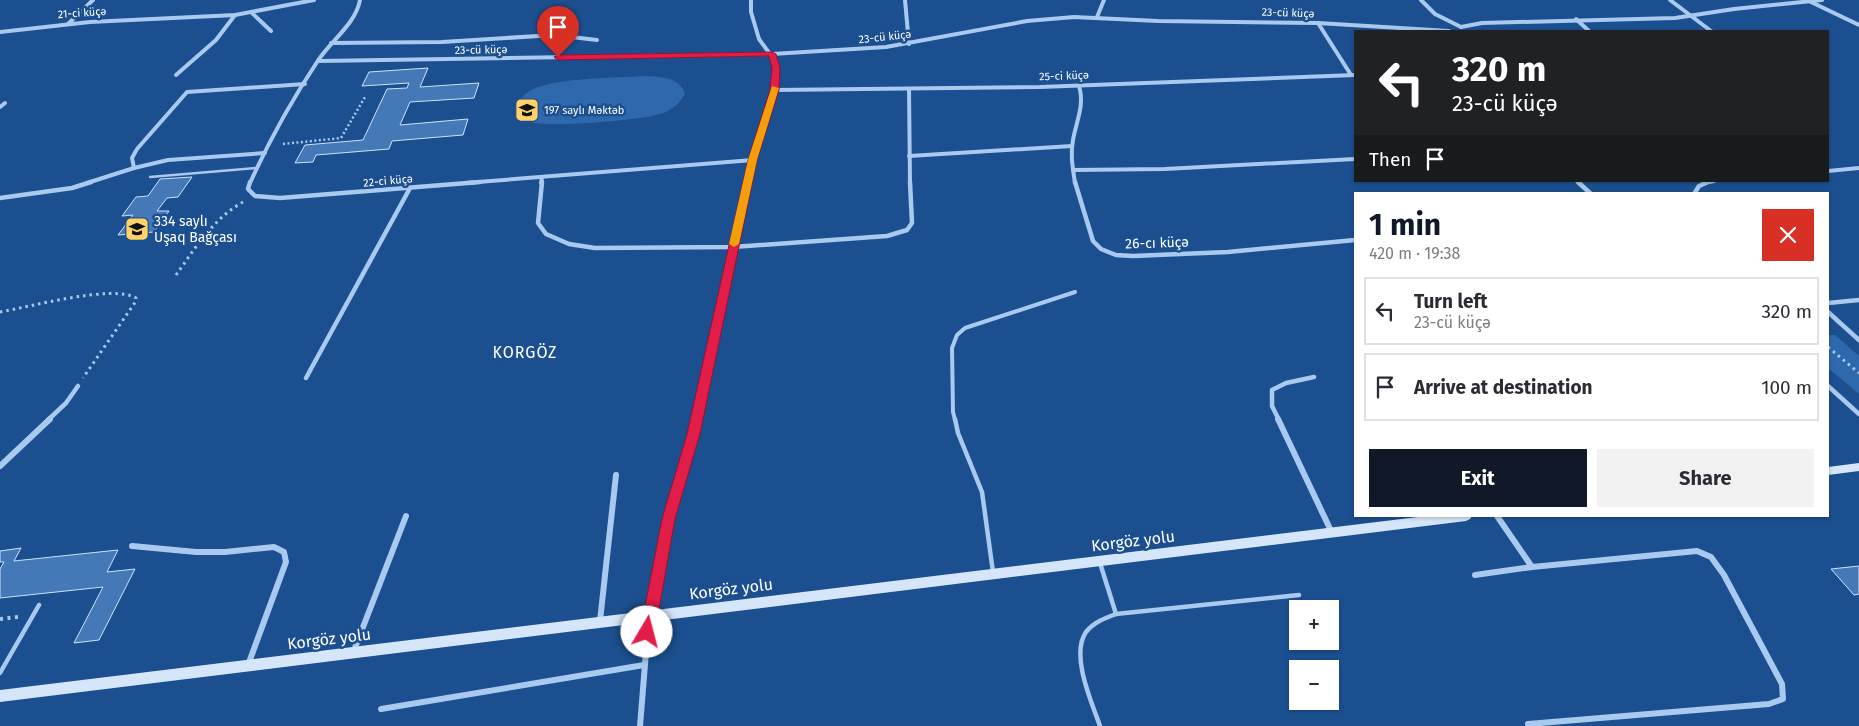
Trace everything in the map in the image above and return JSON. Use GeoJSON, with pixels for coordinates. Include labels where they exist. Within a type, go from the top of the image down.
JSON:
{"type":"FeatureCollection","features":[{"type":"Feature","properties":{"kind":"main road"},"geometry":{"type":"LineString","coordinates":[[1829,471],[1859,466]]}},
{"type":"Feature","properties":{"kind":"main road","name":"Korgöz yolu"},"geometry":{"type":"LineString","coordinates":[[0,696],[1458,517]]}},
{"type":"Feature","properties":{"kind":"street"},"geometry":{"type":"LineString","coordinates":[[68,24],[93,0]]}},
{"type":"Feature","properties":{"kind":"street","name":"21-ci küçə"},"geometry":{"type":"LineString","coordinates":[[0,32],[68,24],[235,15],[314,0]]}},
{"type":"Feature","properties":{"kind":"street"},"geometry":{"type":"LineString","coordinates":[[255,196],[248,189],[257,168],[319,61],[331,43],[360,8],[360,0]]}},
{"type":"Feature","properties":{"kind":"street"},"geometry":{"type":"LineString","coordinates":[[640,726],[649,615],[668,519],[694,434],[753,160],[774,90],[776,68],[772,54],[759,39],[751,12],[751,0]]}},
{"type":"Feature","properties":{"kind":"street"},"geometry":{"type":"LineString","coordinates":[[905,0],[909,44]]}},
{"type":"Feature","properties":{"kind":"street"},"geometry":{"type":"LineString","coordinates":[[1098,17],[1104,0]]}},
{"type":"Feature","properties":{"kind":"street"},"geometry":{"type":"LineString","coordinates":[[1421,0],[1435,14],[1461,29],[1482,22],[1692,16],[1734,9],[1822,0]]}},
{"type":"Feature","properties":{"kind":"street"},"geometry":{"type":"LineString","coordinates":[[1670,0],[1710,30]]}},
{"type":"Feature","properties":{"kind":"street"},"geometry":{"type":"LineString","coordinates":[[1807,1],[1859,24]]}},
{"type":"Feature","properties":{"kind":"street"},"geometry":{"type":"LineString","coordinates":[[252,13],[271,31]]}},
{"type":"Feature","properties":{"kind":"street"},"geometry":{"type":"LineString","coordinates":[[176,75],[229,26],[235,15]]}},
{"type":"Feature","properties":{"kind":"street","name":"23-cü küçə"},"geometry":{"type":"LineString","coordinates":[[319,61],[772,54],[909,44],[1027,20],[1074,17],[1176,22],[1252,20],[1438,30]]}},
{"type":"Feature","properties":{"kind":"street"},"geometry":{"type":"LineString","coordinates":[[1576,19],[1587,30]]}},
{"type":"Feature","properties":{"kind":"street"},"geometry":{"type":"LineString","coordinates":[[1318,23],[1353,75]]}},
{"type":"Feature","properties":{"kind":"street"},"geometry":{"type":"LineString","coordinates":[[331,43],[442,42],[554,35],[597,40]]}},
{"type":"Feature","properties":{"kind":"street","name":"25-ci küçə"},"geometry":{"type":"LineString","coordinates":[[774,90],[1079,86],[1353,75]]}},
{"type":"Feature","properties":{"kind":"street"},"geometry":{"type":"LineString","coordinates":[[134,168],[132,158],[137,149],[187,92],[305,84]]}},
{"type":"Feature","properties":{"kind":"street","name":"26-cı küçə"},"geometry":{"type":"LineString","coordinates":[[1079,86],[1082,98],[1072,146],[1073,170],[1093,241],[1099,248],[1120,256],[1228,252],[1354,240]]}},
{"type":"Feature","properties":{"kind":"street"},"geometry":{"type":"LineString","coordinates":[[542,177],[538,223],[546,234],[569,244],[596,248],[733,247],[887,236],[907,230],[912,223],[909,156],[910,89]]}},
{"type":"Feature","properties":{"kind":"street"},"geometry":{"type":"LineString","coordinates":[[0,107],[5,103]]}},
{"type":"Feature","properties":{"kind":"street"},"geometry":{"type":"LineString","coordinates":[[909,156],[1072,146]]}},
{"type":"Feature","properties":{"kind":"street"},"geometry":{"type":"LineString","coordinates":[[0,198],[72,188],[134,168],[168,160],[266,153]]}},
{"type":"Feature","properties":{"kind":"street"},"geometry":{"type":"LineString","coordinates":[[1073,170],[1165,169],[1354,159]]}},
{"type":"Feature","properties":{"kind":"street","name":"22-ci küçə"},"geometry":{"type":"LineString","coordinates":[[255,196],[280,198],[753,160]]}},
{"type":"Feature","properties":{"kind":"street"},"geometry":{"type":"LineString","coordinates":[[1829,171],[1859,168]]}},
{"type":"Feature","properties":{"kind":"street"},"geometry":{"type":"LineString","coordinates":[[1578,182],[1589,192]]}},
{"type":"Feature","properties":{"kind":"street"},"geometry":{"type":"LineString","coordinates":[[1695,192],[1696,188],[1702,184],[1710,182]]}},
{"type":"Feature","properties":{"kind":"street"},"geometry":{"type":"LineString","coordinates":[[306,378],[410,188]]}},
{"type":"Feature","properties":{"kind":"street"},"geometry":{"type":"LineString","coordinates":[[1829,303],[1859,300]]}},
{"type":"Feature","properties":{"kind":"street"},"geometry":{"type":"LineString","coordinates":[[1829,313],[1859,340]]}},
{"type":"Feature","properties":{"kind":"street"},"geometry":{"type":"LineString","coordinates":[[1314,377],[1286,383],[1272,390],[1272,406],[1332,533]]}},
{"type":"Feature","properties":{"kind":"street"},"geometry":{"type":"LineString","coordinates":[[0,466],[66,403],[78,386]]}},
{"type":"Feature","properties":{"kind":"street"},"geometry":{"type":"LineString","coordinates":[[1829,387],[1859,414]]}},
{"type":"Feature","properties":{"kind":"street"},"geometry":{"type":"LineString","coordinates":[[600,621],[616,475]]}},
{"type":"Feature","properties":{"kind":"street"},"geometry":{"type":"LineString","coordinates":[[353,652],[406,516]]}},
{"type":"Feature","properties":{"kind":"street"},"geometry":{"type":"LineString","coordinates":[[1498,517],[1532,567]]}},
{"type":"Feature","properties":{"kind":"street"},"geometry":{"type":"LineString","coordinates":[[132,546],[196,552],[225,552],[274,546],[284,552],[286,562],[248,665]]}},
{"type":"Feature","properties":{"kind":"street"},"geometry":{"type":"LineString","coordinates":[[1474,575],[1532,567],[1698,552],[1710,557],[1724,575],[1782,684],[1783,699],[1769,704],[1528,724]]}},
{"type":"Feature","properties":{"kind":"street"},"geometry":{"type":"LineString","coordinates":[[381,709],[644,665]]}},
{"type":"Feature","properties":{"kind":"lane"},"geometry":{"type":"LineString","coordinates":[[150,177],[257,168]]}},
{"type":"Feature","properties":{"kind":"lane"},"geometry":{"type":"LineString","coordinates":[[993,574],[982,492],[954,421],[952,348],[957,335],[965,328],[1075,292]]}},
{"type":"Feature","properties":{"kind":"lane"},"geometry":{"type":"LineString","coordinates":[[1100,561],[1116,614]]}},
{"type":"Feature","properties":{"kind":"lane"},"geometry":{"type":"LineString","coordinates":[[1100,726],[1079,656],[1083,636],[1093,624],[1116,614],[1299,595]]}},
{"type":"Feature","properties":{"kind":"lane"},"geometry":{"type":"LineString","coordinates":[[0,673],[39,605]]}},
{"type":"Feature","properties":{"kind":"path"},"geometry":{"type":"LineString","coordinates":[[270,145],[341,138],[365,97]]}},
{"type":"Feature","properties":{"kind":"path"},"geometry":{"type":"LineString","coordinates":[[176,275],[212,224],[228,209],[255,196]]}},
{"type":"Feature","properties":{"kind":"path"},"geometry":{"type":"LineString","coordinates":[[0,312],[106,293],[122,292],[131,294],[136,298],[134,304],[78,386]]}},
{"type":"Feature","properties":{"kind":"path"},"geometry":{"type":"LineString","coordinates":[[1829,348],[1859,374]]}},
{"type":"Feature","properties":{"kind":"shaded area"},"geometry":{"type":"Polygon","coordinates":[[[646,76],[674,81],[683,88],[685,94],[677,104],[666,112],[641,118],[599,122],[541,124],[531,122],[523,117],[517,109],[520,100],[527,93],[550,84],[584,79],[646,76]]]}},
{"type":"Feature","properties":{"kind":"shaded area"},"geometry":{"type":"Polygon","coordinates":[[[1829,335],[1835,335],[1859,356],[1859,394],[1829,369],[1829,335]]]}},
{"type":"Feature","properties":{"kind":"building"},"geometry":{"type":"Polygon","coordinates":[[[428,68],[420,87],[479,83],[474,98],[410,102],[400,125],[468,119],[463,135],[392,141],[389,149],[316,155],[313,162],[295,163],[305,145],[363,140],[387,89],[407,88],[409,83],[362,86],[369,72],[428,68]]]}},
{"type":"Feature","properties":{"kind":"building"},"geometry":{"type":"Polygon","coordinates":[[[192,177],[178,197],[167,198],[157,211],[169,211],[154,232],[118,235],[133,215],[122,216],[136,197],[148,196],[160,179],[192,177]]]}},
{"type":"Feature","properties":{"kind":"building"},"geometry":{"type":"Polygon","coordinates":[[[21,548],[14,561],[118,550],[107,572],[135,569],[99,640],[74,643],[103,587],[0,598],[0,569],[4,562],[0,562],[0,551],[21,548]]]}},
{"type":"Feature","properties":{"kind":"building"},"geometry":{"type":"Polygon","coordinates":[[[1859,566],[1859,594],[1854,595],[1831,569],[1859,566]]]}},
{"type":"Feature","properties":{"kind":"slow traffic"},"geometry":{"type":"LineString","coordinates":[[734,244],[753,160],[775,88]]}},
{"type":"Feature","properties":{"kind":"place","name":"197 saylı Məktəb"},"geometry":{"type":"Point","coordinates":[527,110]}},
{"type":"Feature","properties":{"kind":"place","name":"334 saylı Uşaq Bağçası"},"geometry":{"type":"Point","coordinates":[137,229]}},
{"type":"Feature","properties":{"kind":"district","name":"KORGÖZ"},"geometry":{"type":"Point","coordinates":[525,352]}},
{"type":"Feature","properties":{"kind":"route"},"geometry":{"type":"LineString","coordinates":[[558,57],[772,54],[775,60],[774,90],[753,160],[694,434],[668,519],[647,632]]}}]}
